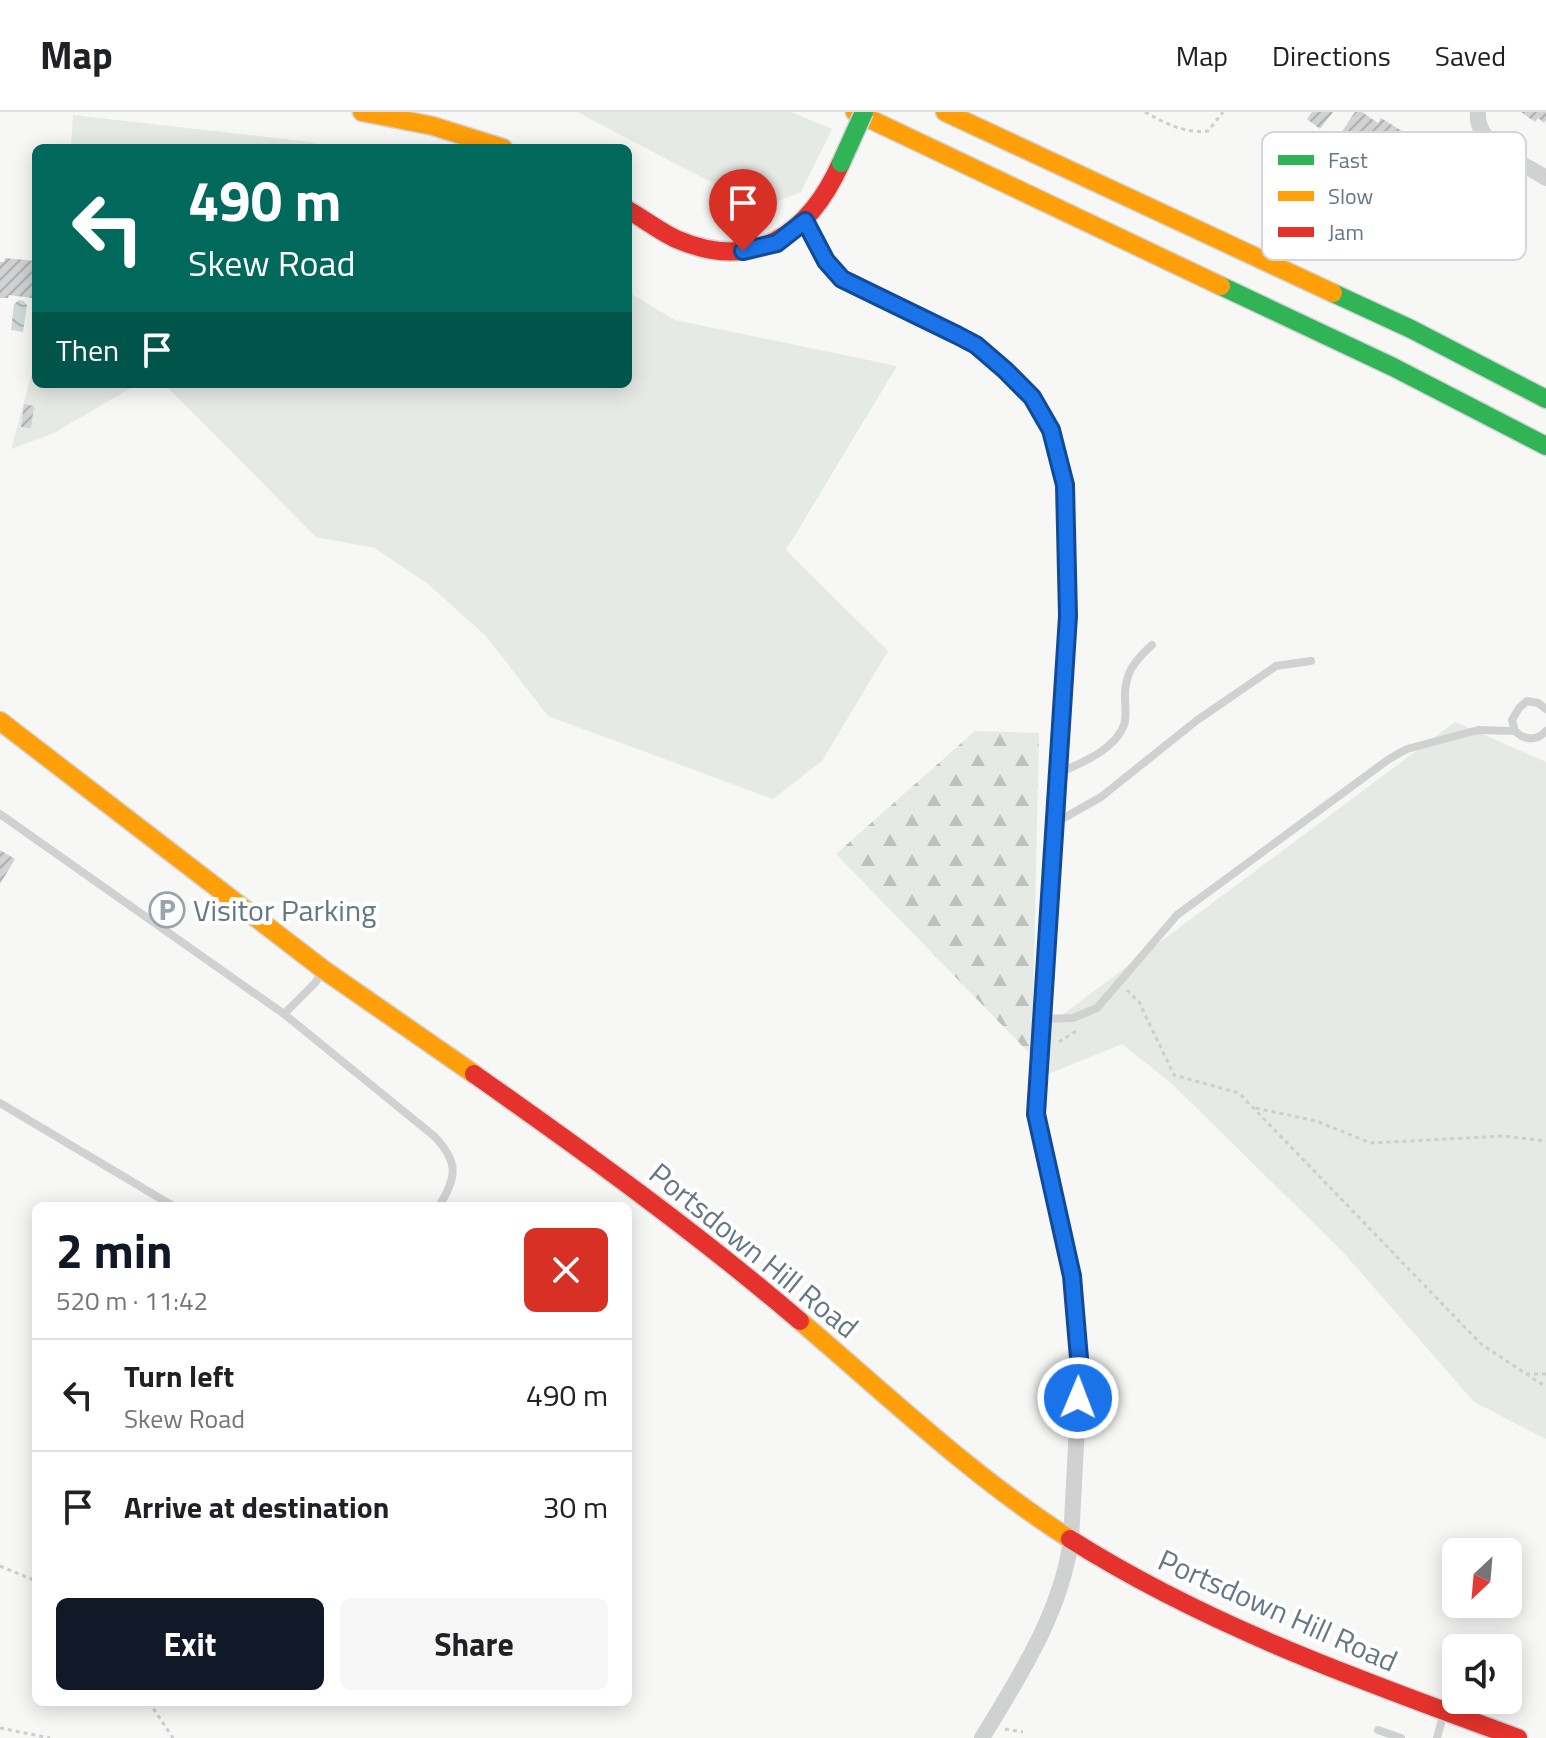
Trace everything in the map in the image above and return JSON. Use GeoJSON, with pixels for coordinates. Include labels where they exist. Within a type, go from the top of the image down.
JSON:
{"type":"FeatureCollection","features":[{"type":"Feature","properties":{"kind":"main road"},"geometry":{"type":"LineString","coordinates":[[362,112],[433,126],[490,144]]}},
{"type":"Feature","properties":{"kind":"main road"},"geometry":{"type":"LineString","coordinates":[[855,112],[1393,367],[1546,446]]}},
{"type":"Feature","properties":{"kind":"main road"},"geometry":{"type":"LineString","coordinates":[[632,212],[676,239],[712,250],[743,251],[777,243],[805,221],[822,202],[864,112]]}},
{"type":"Feature","properties":{"kind":"main road"},"geometry":{"type":"LineString","coordinates":[[945,112],[1262,260]]}},
{"type":"Feature","properties":{"kind":"main road"},"geometry":{"type":"LineString","coordinates":[[1263,260],[1411,329],[1546,399]]}},
{"type":"Feature","properties":{"kind":"main road","name":"Portsdown Hill Road"},"geometry":{"type":"LineString","coordinates":[[0,721],[324,970],[610,1169],[714,1249],[1023,1509],[1117,1569],[1217,1620],[1442,1710]]}},
{"type":"Feature","properties":{"kind":"main road","name":"Portsdown Hill Road"},"geometry":{"type":"LineString","coordinates":[[1452,1714],[1518,1738]]}},
{"type":"Feature","properties":{"kind":"street"},"geometry":{"type":"LineString","coordinates":[[1478,112],[1477,120],[1483,132]]}},
{"type":"Feature","properties":{"kind":"street"},"geometry":{"type":"LineString","coordinates":[[1526,163],[1544,173]]}},
{"type":"Feature","properties":{"kind":"street"},"geometry":{"type":"LineString","coordinates":[[805,221],[826,261],[842,279],[976,345],[1032,397],[1051,430],[1065,485],[1068,602],[1036,1114],[1072,1276],[1080,1370],[1071,1540],[1069,1556],[1040,1639],[982,1738]]}},
{"type":"Feature","properties":{"kind":"lane"},"geometry":{"type":"LineString","coordinates":[[1058,774],[1109,745],[1119,734],[1126,713],[1124,697],[1127,674],[1152,645]]}},
{"type":"Feature","properties":{"kind":"lane"},"geometry":{"type":"LineString","coordinates":[[1055,823],[1101,797],[1196,721],[1276,666],[1311,661]]}},
{"type":"Feature","properties":{"kind":"lane"},"geometry":{"type":"LineString","coordinates":[[1515,731],[1514,714],[1523,704],[1532,701],[1546,709]]}},
{"type":"Feature","properties":{"kind":"lane"},"geometry":{"type":"LineString","coordinates":[[1042,1019],[1073,1018],[1097,1008],[1177,915],[1389,759],[1407,749],[1478,730],[1515,731],[1526,739],[1546,731]]}},
{"type":"Feature","properties":{"kind":"lane"},"geometry":{"type":"LineString","coordinates":[[0,814],[284,1014],[434,1136],[449,1151],[454,1165],[452,1178],[441,1202]]}},
{"type":"Feature","properties":{"kind":"lane"},"geometry":{"type":"LineString","coordinates":[[284,1014],[324,970]]}},
{"type":"Feature","properties":{"kind":"lane"},"geometry":{"type":"LineString","coordinates":[[0,1103],[166,1202]]}},
{"type":"Feature","properties":{"kind":"lane"},"geometry":{"type":"LineString","coordinates":[[1437,1738],[1443,1714]]}},
{"type":"Feature","properties":{"kind":"lane"},"geometry":{"type":"LineString","coordinates":[[1378,1730],[1401,1738]]}},
{"type":"Feature","properties":{"kind":"path"},"geometry":{"type":"LineString","coordinates":[[1145,112],[1173,126],[1198,132],[1208,131],[1223,112]]}},
{"type":"Feature","properties":{"kind":"path"},"geometry":{"type":"LineString","coordinates":[[1125,987],[1139,1002],[1174,1075],[1239,1093],[1481,1344],[1546,1387]]}},
{"type":"Feature","properties":{"kind":"path"},"geometry":{"type":"LineString","coordinates":[[1040,1052],[1066,1039],[1076,1030]]}},
{"type":"Feature","properties":{"kind":"path"},"geometry":{"type":"LineString","coordinates":[[1253,1107],[1316,1121],[1371,1143],[1504,1136],[1546,1141]]}},
{"type":"Feature","properties":{"kind":"path"},"geometry":{"type":"LineString","coordinates":[[1526,1374],[1546,1374]]}},
{"type":"Feature","properties":{"kind":"path"},"geometry":{"type":"LineString","coordinates":[[0,1566],[32,1579]]}},
{"type":"Feature","properties":{"kind":"path"},"geometry":{"type":"LineString","coordinates":[[152,1706],[173,1738]]}},
{"type":"Feature","properties":{"kind":"path"},"geometry":{"type":"LineString","coordinates":[[0,1728],[50,1738]]}},
{"type":"Feature","properties":{"kind":"green space"},"geometry":{"type":"Polygon","coordinates":[[[577,112],[791,112],[832,129],[801,192],[760,208],[577,112]]]}},
{"type":"Feature","properties":{"kind":"green space"},"geometry":{"type":"Polygon","coordinates":[[[73,115],[316,144],[71,144],[73,115]]]}},
{"type":"Feature","properties":{"kind":"green space"},"geometry":{"type":"Polygon","coordinates":[[[632,294],[675,320],[897,366],[786,550],[888,651],[822,761],[773,799],[548,716],[486,636],[428,584],[375,548],[316,537],[168,388],[632,388],[632,294]]]}},
{"type":"Feature","properties":{"kind":"green space"},"geometry":{"type":"Polygon","coordinates":[[[32,373],[32,388],[131,388],[54,433],[11,449],[32,373]]]}},
{"type":"Feature","properties":{"kind":"green space"},"geometry":{"type":"Polygon","coordinates":[[[1455,722],[1546,762],[1546,1439],[1474,1402],[1343,1252],[1171,1083],[1122,1044],[1046,1075],[1050,1024],[1455,722]]]}},
{"type":"Feature","properties":{"kind":"green space"},"geometry":{"type":"Polygon","coordinates":[[[975,731],[1039,733],[1032,1056],[836,854],[975,731]]]}},
{"type":"Feature","properties":{"kind":"water"},"geometry":{"type":"Polygon","coordinates":[[[19,300],[27,305],[23,332],[11,330],[14,304],[19,300]]]}},
{"type":"Feature","properties":{"kind":"building"},"geometry":{"type":"Polygon","coordinates":[[[1312,112],[1333,112],[1320,129],[1307,119],[1312,112]]]}},
{"type":"Feature","properties":{"kind":"building"},"geometry":{"type":"Polygon","coordinates":[[[1355,112],[1362,112],[1378,123],[1381,118],[1404,132],[1342,132],[1355,112]]]}},
{"type":"Feature","properties":{"kind":"building"},"geometry":{"type":"Polygon","coordinates":[[[1521,112],[1546,112],[1546,120],[1544,123],[1538,118],[1535,122],[1521,112]]]}},
{"type":"Feature","properties":{"kind":"building"},"geometry":{"type":"Polygon","coordinates":[[[5,258],[32,261],[32,298],[9,295],[8,298],[0,298],[0,262],[4,262],[5,258]]]}},
{"type":"Feature","properties":{"kind":"building"},"geometry":{"type":"Polygon","coordinates":[[[24,404],[34,406],[31,428],[21,427],[24,404]]]}},
{"type":"Feature","properties":{"kind":"building"},"geometry":{"type":"Polygon","coordinates":[[[0,850],[15,859],[0,884],[0,850]]]}},
{"type":"Feature","properties":{"kind":"traffic: fast"},"geometry":{"type":"LineString","coordinates":[[841,163],[864,112]]}},
{"type":"Feature","properties":{"kind":"traffic: fast"},"geometry":{"type":"LineString","coordinates":[[1221,286],[1393,367],[1546,446]]}},
{"type":"Feature","properties":{"kind":"traffic: fast"},"geometry":{"type":"LineString","coordinates":[[1333,293],[1411,329],[1546,399]]}},
{"type":"Feature","properties":{"kind":"traffic: slow"},"geometry":{"type":"LineString","coordinates":[[362,112],[433,126],[490,144]]}},
{"type":"Feature","properties":{"kind":"traffic: slow"},"geometry":{"type":"LineString","coordinates":[[855,112],[1221,286]]}},
{"type":"Feature","properties":{"kind":"traffic: slow"},"geometry":{"type":"LineString","coordinates":[[945,112],[1262,260]]}},
{"type":"Feature","properties":{"kind":"traffic: slow"},"geometry":{"type":"LineString","coordinates":[[1262,260],[1333,293]]}},
{"type":"Feature","properties":{"kind":"traffic: slow"},"geometry":{"type":"LineString","coordinates":[[0,721],[324,970],[474,1074]]}},
{"type":"Feature","properties":{"kind":"traffic: slow"},"geometry":{"type":"LineString","coordinates":[[800,1321],[965,1463],[1070,1539]]}},
{"type":"Feature","properties":{"kind":"traffic: jam"},"geometry":{"type":"LineString","coordinates":[[632,212],[676,239],[704,248],[731,251],[754,249],[796,227],[813,210],[841,163]]}},
{"type":"Feature","properties":{"kind":"traffic: jam"},"geometry":{"type":"LineString","coordinates":[[474,1074],[681,1225],[800,1321]]}},
{"type":"Feature","properties":{"kind":"traffic: jam"},"geometry":{"type":"LineString","coordinates":[[1070,1539],[1123,1571],[1232,1626],[1346,1674],[1518,1738]]}},
{"type":"Feature","properties":{"kind":"place","name":"Visitor Parking"},"geometry":{"type":"Point","coordinates":[167,910]}},
{"type":"Feature","properties":{"kind":"route"},"geometry":{"type":"LineString","coordinates":[[743,251],[777,243],[805,221],[826,261],[842,279],[976,345],[1032,397],[1051,430],[1065,485],[1068,616],[1036,1114],[1072,1276],[1080,1370],[1078,1398]]}}]}
